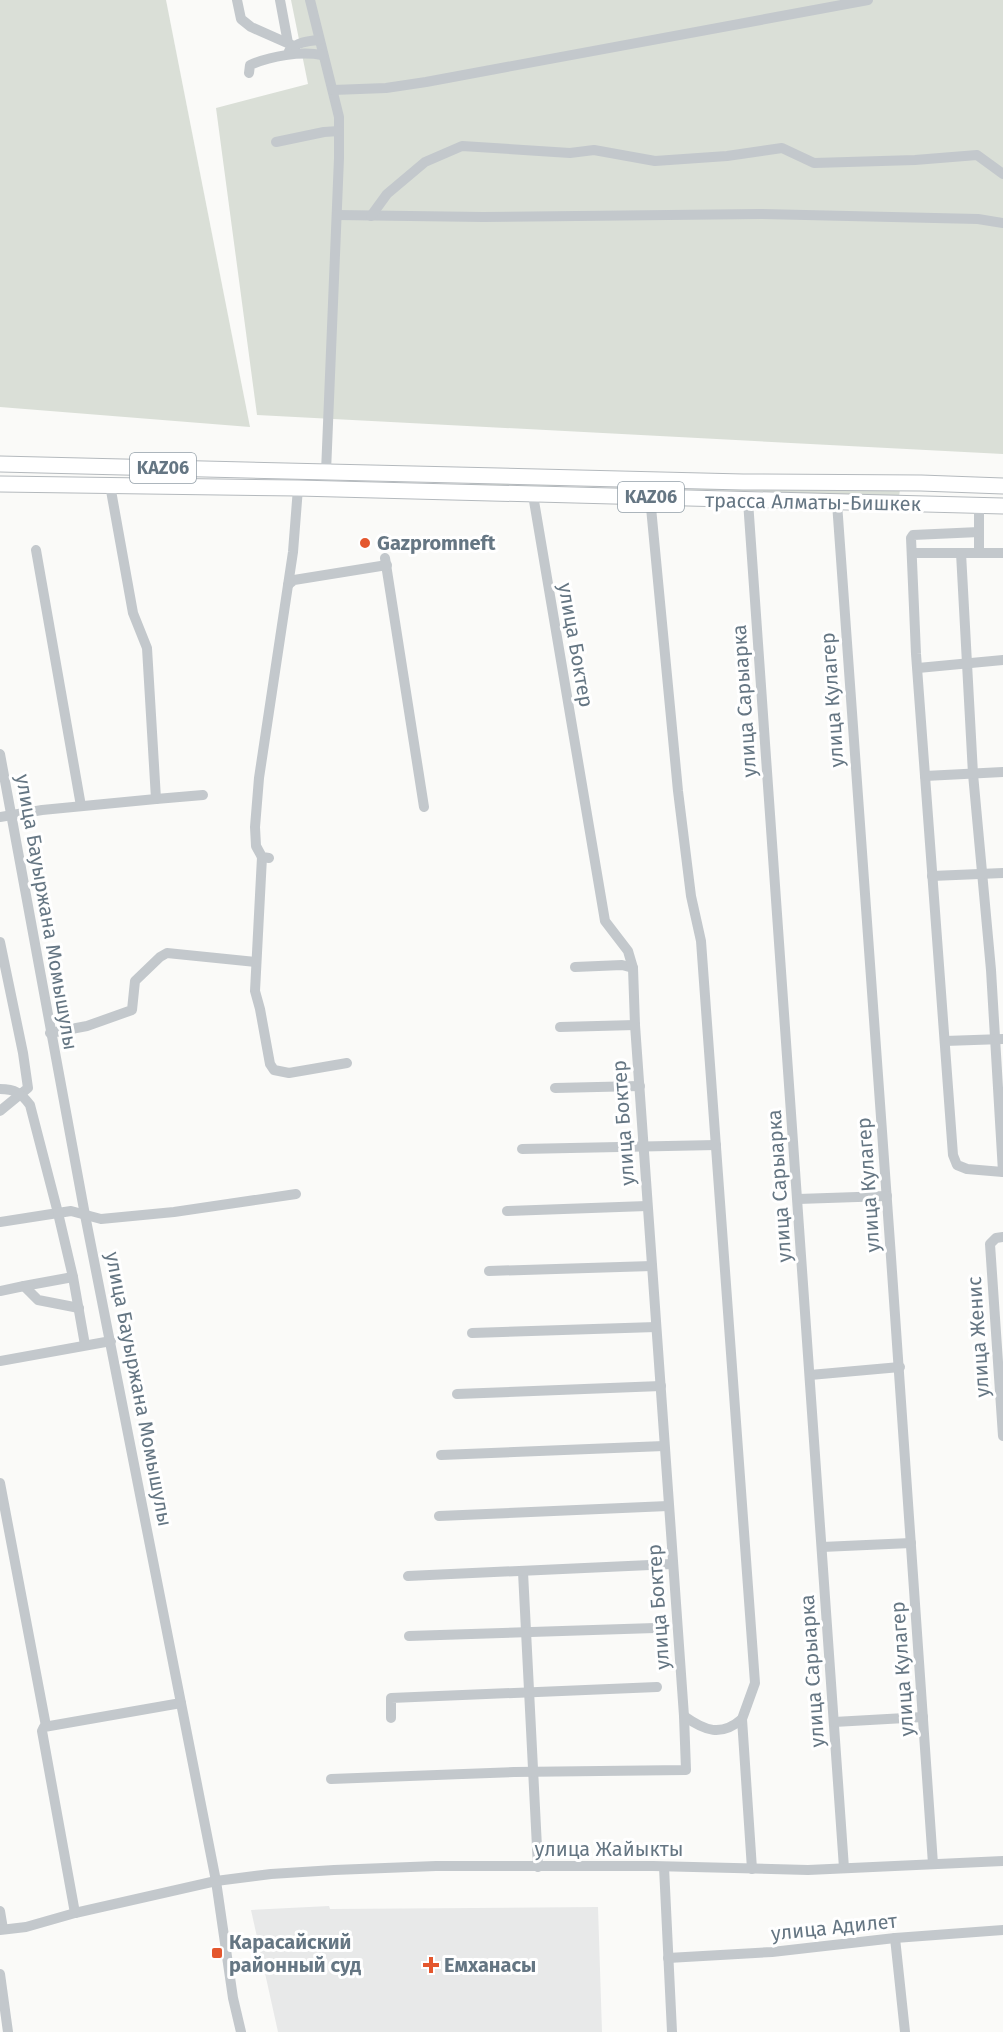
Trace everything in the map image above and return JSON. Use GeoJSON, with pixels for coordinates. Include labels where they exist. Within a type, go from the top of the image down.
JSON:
{"type":"FeatureCollection","features":[{"type":"Feature","properties":{"kind":"highway","name":"KАZ06"},"geometry":{"type":"LineString","coordinates":[[0,464],[327,472]]}},
{"type":"Feature","properties":{"kind":"highway","name":"трасса Алматы-Бишкек"},"geometry":{"type":"LineString","coordinates":[[327,472],[1003,486]]}},
{"type":"Feature","properties":{"kind":"highway"},"geometry":{"type":"LineString","coordinates":[[456,493],[457,474]]}},
{"type":"Feature","properties":{"kind":"highway"},"geometry":{"type":"LineString","coordinates":[[920,505],[921,483]]}},
{"type":"Feature","properties":{"kind":"highway","name":"KАZ06"},"geometry":{"type":"LineString","coordinates":[[0,484],[298,488]]}},
{"type":"Feature","properties":{"kind":"highway","name":"трасса Алматы-Бишкек"},"geometry":{"type":"LineString","coordinates":[[298,488],[1003,506]]}},
{"type":"Feature","properties":{"kind":"street"},"geometry":{"type":"LineString","coordinates":[[237,0],[241,19],[251,27],[291,45],[319,40]]}},
{"type":"Feature","properties":{"kind":"street"},"geometry":{"type":"LineString","coordinates":[[280,0],[291,45],[285,56]]}},
{"type":"Feature","properties":{"kind":"street"},"geometry":{"type":"LineString","coordinates":[[310,0],[339,117],[327,472]]}},
{"type":"Feature","properties":{"kind":"street"},"geometry":{"type":"LineString","coordinates":[[333,90],[386,88],[426,82],[868,0]]}},
{"type":"Feature","properties":{"kind":"street"},"geometry":{"type":"LineString","coordinates":[[249,73],[250,65],[259,61],[305,54],[322,55]]}},
{"type":"Feature","properties":{"kind":"street"},"geometry":{"type":"LineString","coordinates":[[276,142],[339,131]]}},
{"type":"Feature","properties":{"kind":"street"},"geometry":{"type":"LineString","coordinates":[[371,216],[387,194],[425,162],[462,146],[570,153],[594,150],[655,161],[727,156],[783,147],[814,163],[915,160],[977,155],[1003,174]]}},
{"type":"Feature","properties":{"kind":"street"},"geometry":{"type":"LineString","coordinates":[[337,215],[483,217],[760,214],[978,219],[1003,223]]}},
{"type":"Feature","properties":{"kind":"street"},"geometry":{"type":"LineString","coordinates":[[110,485],[133,614],[147,648],[156,799]]}},
{"type":"Feature","properties":{"kind":"street"},"geometry":{"type":"LineString","coordinates":[[298,488],[293,552],[255,817],[256,846],[265,858],[255,991],[270,1064],[274,1070],[289,1073],[347,1063]]}},
{"type":"Feature","properties":{"kind":"street","name":"улица Боктер"},"geometry":{"type":"LineString","coordinates":[[533,495],[605,921],[628,951],[633,968],[634,1025],[686,1761],[686,1770],[533,1773]]}},
{"type":"Feature","properties":{"kind":"street"},"geometry":{"type":"LineString","coordinates":[[650,497],[678,791],[691,896],[701,941],[755,1683],[742,1719],[752,1869]]}},
{"type":"Feature","properties":{"kind":"street","name":"улица Сарыарка"},"geometry":{"type":"LineString","coordinates":[[748,501],[844,1868]]}},
{"type":"Feature","properties":{"kind":"street","name":"улица Кулагер"},"geometry":{"type":"LineString","coordinates":[[837,503],[900,1367],[933,1864]]}},
{"type":"Feature","properties":{"kind":"street"},"geometry":{"type":"LineString","coordinates":[[979,505],[979,553]]}},
{"type":"Feature","properties":{"kind":"street"},"geometry":{"type":"LineString","coordinates":[[961,553],[973,774],[981,874],[999,1039],[1003,1172],[967,1169],[957,1165],[954,1160],[925,776],[911,538],[913,536],[979,532]]}},
{"type":"Feature","properties":{"kind":"street"},"geometry":{"type":"LineString","coordinates":[[36,550],[81,806]]}},
{"type":"Feature","properties":{"kind":"street"},"geometry":{"type":"LineString","coordinates":[[912,553],[1003,553]]}},
{"type":"Feature","properties":{"kind":"street"},"geometry":{"type":"LineString","coordinates":[[288,585],[294,580],[386,561],[424,807]]}},
{"type":"Feature","properties":{"kind":"street"},"geometry":{"type":"LineString","coordinates":[[918,668],[1003,660]]}},
{"type":"Feature","properties":{"kind":"street","name":"улица Бауыржана Момышулы"},"geometry":{"type":"LineString","coordinates":[[0,754],[5,815],[111,1341],[216,1881],[233,1998],[241,2032]]}},
{"type":"Feature","properties":{"kind":"street"},"geometry":{"type":"LineString","coordinates":[[925,776],[1003,772]]}},
{"type":"Feature","properties":{"kind":"street"},"geometry":{"type":"LineString","coordinates":[[5,815],[203,795]]}},
{"type":"Feature","properties":{"kind":"street"},"geometry":{"type":"LineString","coordinates":[[932,876],[1003,873]]}},
{"type":"Feature","properties":{"kind":"street"},"geometry":{"type":"LineString","coordinates":[[0,942],[28,1088],[0,1111]]}},
{"type":"Feature","properties":{"kind":"street"},"geometry":{"type":"LineString","coordinates":[[50,1033],[87,1026],[132,1010],[135,981],[167,953],[256,962]]}},
{"type":"Feature","properties":{"kind":"street"},"geometry":{"type":"LineString","coordinates":[[575,967],[622,965],[633,968]]}},
{"type":"Feature","properties":{"kind":"street"},"geometry":{"type":"LineString","coordinates":[[561,1027],[634,1025]]}},
{"type":"Feature","properties":{"kind":"street"},"geometry":{"type":"LineString","coordinates":[[945,1041],[999,1039]]}},
{"type":"Feature","properties":{"kind":"street"},"geometry":{"type":"LineString","coordinates":[[555,1088],[640,1086]]}},
{"type":"Feature","properties":{"kind":"street"},"geometry":{"type":"LineString","coordinates":[[0,1089],[13,1089],[22,1094],[30,1105],[73,1277],[85,1345]]}},
{"type":"Feature","properties":{"kind":"street"},"geometry":{"type":"LineString","coordinates":[[522,1149],[562,1150],[644,1145],[716,1145]]}},
{"type":"Feature","properties":{"kind":"street"},"geometry":{"type":"LineString","coordinates":[[0,1222],[71,1211],[101,1219],[296,1194]]}},
{"type":"Feature","properties":{"kind":"street"},"geometry":{"type":"LineString","coordinates":[[798,1199],[887,1196]]}},
{"type":"Feature","properties":{"kind":"street"},"geometry":{"type":"LineString","coordinates":[[71,1211],[82,1198]]}},
{"type":"Feature","properties":{"kind":"street"},"geometry":{"type":"LineString","coordinates":[[507,1210],[647,1206]]}},
{"type":"Feature","properties":{"kind":"street","name":"улица Женис"},"geometry":{"type":"LineString","coordinates":[[999,1237],[990,1244],[1003,1436]]}},
{"type":"Feature","properties":{"kind":"street"},"geometry":{"type":"LineString","coordinates":[[489,1271],[652,1266]]}},
{"type":"Feature","properties":{"kind":"street"},"geometry":{"type":"LineString","coordinates":[[0,1291],[73,1277]]}},
{"type":"Feature","properties":{"kind":"street"},"geometry":{"type":"LineString","coordinates":[[24,1286],[38,1300],[79,1308]]}},
{"type":"Feature","properties":{"kind":"street"},"geometry":{"type":"LineString","coordinates":[[472,1333],[656,1327]]}},
{"type":"Feature","properties":{"kind":"street"},"geometry":{"type":"LineString","coordinates":[[0,1361],[111,1341]]}},
{"type":"Feature","properties":{"kind":"street"},"geometry":{"type":"LineString","coordinates":[[810,1375],[900,1367]]}},
{"type":"Feature","properties":{"kind":"street"},"geometry":{"type":"LineString","coordinates":[[457,1394],[661,1386]]}},
{"type":"Feature","properties":{"kind":"street"},"geometry":{"type":"LineString","coordinates":[[441,1455],[664,1446]]}},
{"type":"Feature","properties":{"kind":"street"},"geometry":{"type":"LineString","coordinates":[[0,1483],[46,1726]]}},
{"type":"Feature","properties":{"kind":"street"},"geometry":{"type":"LineString","coordinates":[[439,1516],[668,1506]]}},
{"type":"Feature","properties":{"kind":"street"},"geometry":{"type":"LineString","coordinates":[[822,1547],[911,1543]]}},
{"type":"Feature","properties":{"kind":"street"},"geometry":{"type":"LineString","coordinates":[[408,1576],[672,1564]]}},
{"type":"Feature","properties":{"kind":"street"},"geometry":{"type":"LineString","coordinates":[[523,1572],[538,1867]]}},
{"type":"Feature","properties":{"kind":"street"},"geometry":{"type":"LineString","coordinates":[[409,1636],[654,1628]]}},
{"type":"Feature","properties":{"kind":"street"},"geometry":{"type":"LineString","coordinates":[[391,1718],[391,1698],[657,1687]]}},
{"type":"Feature","properties":{"kind":"street"},"geometry":{"type":"LineString","coordinates":[[75,1913],[42,1731],[46,1726],[181,1703]]}},
{"type":"Feature","properties":{"kind":"street"},"geometry":{"type":"LineString","coordinates":[[684,1716],[707,1729],[716,1731],[731,1728],[742,1719]]}},
{"type":"Feature","properties":{"kind":"street"},"geometry":{"type":"LineString","coordinates":[[834,1722],[923,1717]]}},
{"type":"Feature","properties":{"kind":"street"},"geometry":{"type":"LineString","coordinates":[[332,1779],[533,1773]]}},
{"type":"Feature","properties":{"kind":"street","name":"улица Жайыкты"},"geometry":{"type":"LineString","coordinates":[[2,1929],[26,1927],[75,1913],[216,1881],[271,1874],[344,1869],[436,1866],[844,1868],[1003,1861]]}},
{"type":"Feature","properties":{"kind":"street"},"geometry":{"type":"LineString","coordinates":[[664,1867],[672,2032]]}},
{"type":"Feature","properties":{"kind":"street"},"geometry":{"type":"LineString","coordinates":[[0,1911],[2,1929]]}},
{"type":"Feature","properties":{"kind":"street","name":"улица Адилет"},"geometry":{"type":"LineString","coordinates":[[668,1958],[772,1952],[895,1938],[1003,1930]]}},
{"type":"Feature","properties":{"kind":"street"},"geometry":{"type":"LineString","coordinates":[[895,1938],[905,2032]]}},
{"type":"Feature","properties":{"kind":"street"},"geometry":{"type":"LineString","coordinates":[[0,1974],[8,2032]]}},
{"type":"Feature","properties":{"kind":"shaded area"},"geometry":{"type":"Polygon","coordinates":[[[0,0],[166,0],[250,427],[0,407],[0,0]]]}},
{"type":"Feature","properties":{"kind":"shaded area"},"geometry":{"type":"Polygon","coordinates":[[[291,0],[1003,0],[1003,454],[257,415],[216,108],[308,84],[291,0]]]}},
{"type":"Feature","properties":{"kind":"shaded area"},"geometry":{"type":"Polygon","coordinates":[[[473,479],[900,490],[899,496],[469,485],[473,479]]]}},
{"type":"Feature","properties":{"kind":"shaded area","name":"Емханасы"},"geometry":{"type":"Polygon","coordinates":[[[329,1906],[330,1909],[598,1907],[602,2032],[278,2032],[251,1910],[329,1906]]]}},
{"type":"Feature","properties":{"kind":"place","name":"Gazpromneft"},"geometry":{"type":"Point","coordinates":[365,543]}},
{"type":"Feature","properties":{"kind":"place","name":"Карасайский районный суд"},"geometry":{"type":"Point","coordinates":[217,1953]}},
{"type":"Feature","properties":{"kind":"place","name":"Емханасы"},"geometry":{"type":"Point","coordinates":[431,1965]}}]}
